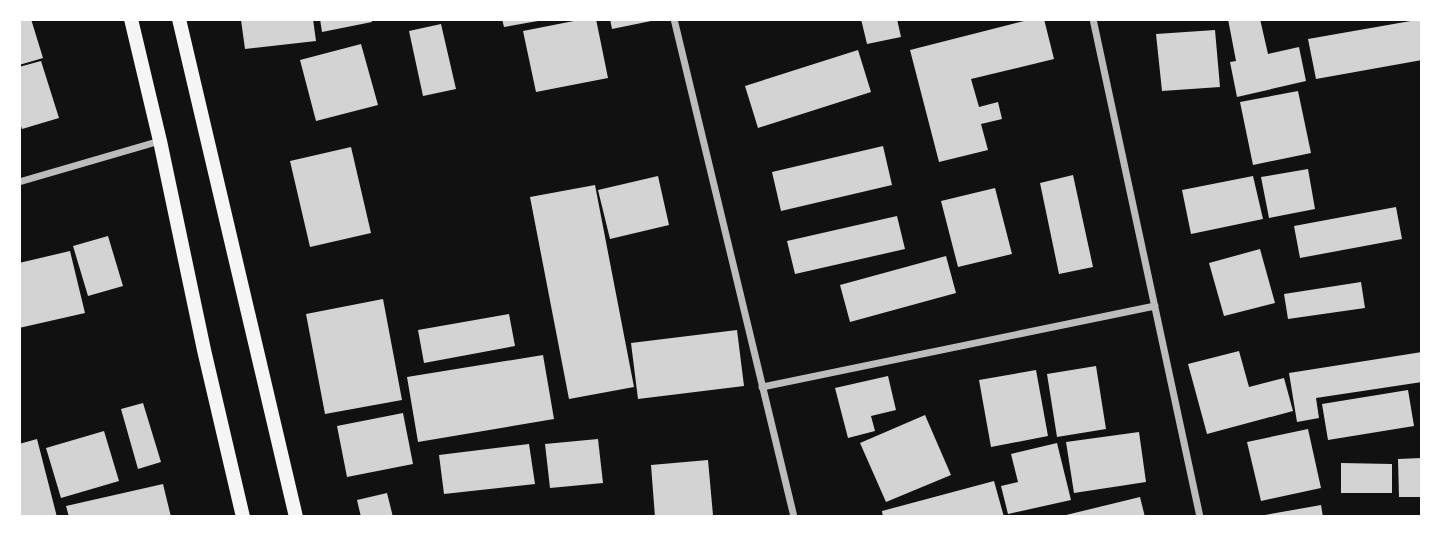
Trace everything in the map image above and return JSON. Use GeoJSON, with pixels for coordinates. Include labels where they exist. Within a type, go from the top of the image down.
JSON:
{"type":"FeatureCollection","features":[{"type":"Feature","properties":{"kind":"main road"},"geometry":{"type":"LineString","coordinates":[[131,19],[243,517]]}},
{"type":"Feature","properties":{"kind":"main road"},"geometry":{"type":"LineString","coordinates":[[178,19],[296,517]]}},
{"type":"Feature","properties":{"kind":"street"},"geometry":{"type":"LineString","coordinates":[[674,19],[794,517]]}},
{"type":"Feature","properties":{"kind":"street"},"geometry":{"type":"LineString","coordinates":[[1093,19],[1200,517]]}},
{"type":"Feature","properties":{"kind":"street"},"geometry":{"type":"LineString","coordinates":[[19,182],[160,141]]}},
{"type":"Feature","properties":{"kind":"street"},"geometry":{"type":"LineString","coordinates":[[762,387],[1155,306]]}},
{"type":"Feature","properties":{"kind":"building"},"geometry":{"type":"Polygon","coordinates":[[[19,19],[31,19],[43,58],[19,65],[19,19]]]}},
{"type":"Feature","properties":{"kind":"building"},"geometry":{"type":"Polygon","coordinates":[[[313,19],[316,41],[245,49],[241,20],[313,19]]]}},
{"type":"Feature","properties":{"kind":"building"},"geometry":{"type":"Polygon","coordinates":[[[320,19],[371,19],[372,22],[322,32],[320,19]]]}},
{"type":"Feature","properties":{"kind":"building"},"geometry":{"type":"Polygon","coordinates":[[[502,19],[538,19],[538,21],[504,27],[502,19]]]}},
{"type":"Feature","properties":{"kind":"building"},"geometry":{"type":"Polygon","coordinates":[[[596,19],[608,78],[536,92],[523,31],[596,19]]]}},
{"type":"Feature","properties":{"kind":"building"},"geometry":{"type":"Polygon","coordinates":[[[610,19],[656,19],[656,20],[612,29],[610,19]]]}},
{"type":"Feature","properties":{"kind":"building"},"geometry":{"type":"Polygon","coordinates":[[[861,19],[897,19],[901,37],[867,44],[861,19]]]}},
{"type":"Feature","properties":{"kind":"building"},"geometry":{"type":"Polygon","coordinates":[[[1032,19],[1044,19],[1054,59],[971,79],[979,107],[998,102],[1002,119],[981,124],[988,150],[939,162],[910,50],[1032,19]]]}},
{"type":"Feature","properties":{"kind":"building"},"geometry":{"type":"Polygon","coordinates":[[[1228,19],[1260,19],[1268,54],[1299,47],[1306,81],[1237,97],[1230,62],[1236,61],[1228,19]]]}},
{"type":"Feature","properties":{"kind":"building"},"geometry":{"type":"Polygon","coordinates":[[[1422,19],[1422,60],[1316,79],[1308,39],[1422,19]]]}},
{"type":"Feature","properties":{"kind":"building"},"geometry":{"type":"Polygon","coordinates":[[[441,24],[456,89],[423,96],[409,31],[441,24]]]}},
{"type":"Feature","properties":{"kind":"building"},"geometry":{"type":"Polygon","coordinates":[[[1215,30],[1220,87],[1162,91],[1156,34],[1215,30]]]}},
{"type":"Feature","properties":{"kind":"building"},"geometry":{"type":"Polygon","coordinates":[[[361,44],[378,105],[316,121],[300,60],[361,44]]]}},
{"type":"Feature","properties":{"kind":"building"},"geometry":{"type":"Polygon","coordinates":[[[858,50],[871,92],[758,128],[745,86],[858,50]]]}},
{"type":"Feature","properties":{"kind":"building"},"geometry":{"type":"Polygon","coordinates":[[[41,61],[59,118],[22,129],[19,120],[19,67],[41,61]]]}},
{"type":"Feature","properties":{"kind":"building"},"geometry":{"type":"Polygon","coordinates":[[[1298,91],[1311,153],[1253,165],[1240,102],[1298,91]]]}},
{"type":"Feature","properties":{"kind":"building"},"geometry":{"type":"Polygon","coordinates":[[[883,146],[892,185],[781,211],[772,172],[883,146]]]}},
{"type":"Feature","properties":{"kind":"building"},"geometry":{"type":"Polygon","coordinates":[[[351,147],[371,233],[310,247],[290,161],[351,147]]]}},
{"type":"Feature","properties":{"kind":"building"},"geometry":{"type":"Polygon","coordinates":[[[1308,169],[1315,209],[1269,218],[1261,177],[1308,169]]]}},
{"type":"Feature","properties":{"kind":"building"},"geometry":{"type":"Polygon","coordinates":[[[1073,175],[1093,267],[1059,274],[1040,183],[1073,175]]]}},
{"type":"Feature","properties":{"kind":"building"},"geometry":{"type":"Polygon","coordinates":[[[658,176],[669,225],[610,239],[598,190],[658,176]]]}},
{"type":"Feature","properties":{"kind":"building"},"geometry":{"type":"Polygon","coordinates":[[[1253,176],[1263,219],[1191,234],[1182,190],[1253,176]]]}},
{"type":"Feature","properties":{"kind":"building"},"geometry":{"type":"Polygon","coordinates":[[[595,185],[634,387],[569,399],[530,197],[595,185]]]}},
{"type":"Feature","properties":{"kind":"building"},"geometry":{"type":"Polygon","coordinates":[[[995,188],[1012,254],[958,267],[941,201],[995,188]]]}},
{"type":"Feature","properties":{"kind":"building"},"geometry":{"type":"Polygon","coordinates":[[[1396,207],[1402,239],[1300,258],[1294,226],[1396,207]]]}},
{"type":"Feature","properties":{"kind":"building"},"geometry":{"type":"Polygon","coordinates":[[[897,216],[905,249],[795,274],[787,241],[897,216]]]}},
{"type":"Feature","properties":{"kind":"building"},"geometry":{"type":"Polygon","coordinates":[[[108,236],[123,286],[88,296],[73,246],[108,236]]]}},
{"type":"Feature","properties":{"kind":"building"},"geometry":{"type":"Polygon","coordinates":[[[1260,249],[1275,303],[1224,316],[1209,263],[1260,249]]]}},
{"type":"Feature","properties":{"kind":"building"},"geometry":{"type":"Polygon","coordinates":[[[70,251],[85,313],[19,328],[19,263],[70,251]]]}},
{"type":"Feature","properties":{"kind":"building"},"geometry":{"type":"Polygon","coordinates":[[[946,256],[956,293],[850,322],[840,285],[946,256]]]}},
{"type":"Feature","properties":{"kind":"building"},"geometry":{"type":"Polygon","coordinates":[[[1361,282],[1365,308],[1288,319],[1284,294],[1361,282]]]}},
{"type":"Feature","properties":{"kind":"building"},"geometry":{"type":"Polygon","coordinates":[[[383,299],[402,400],[325,414],[306,314],[383,299]]]}},
{"type":"Feature","properties":{"kind":"building"},"geometry":{"type":"Polygon","coordinates":[[[509,314],[515,346],[424,363],[418,330],[509,314]]]}},
{"type":"Feature","properties":{"kind":"building"},"geometry":{"type":"Polygon","coordinates":[[[737,330],[744,386],[638,399],[631,343],[737,330]]]}},
{"type":"Feature","properties":{"kind":"building"},"geometry":{"type":"Polygon","coordinates":[[[1239,351],[1249,387],[1284,378],[1293,411],[1207,434],[1188,364],[1239,351]]]}},
{"type":"Feature","properties":{"kind":"building"},"geometry":{"type":"Polygon","coordinates":[[[1422,352],[1422,382],[1316,398],[1319,418],[1297,422],[1289,373],[1422,352]]]}},
{"type":"Feature","properties":{"kind":"building"},"geometry":{"type":"Polygon","coordinates":[[[543,355],[554,419],[418,442],[407,377],[543,355]]]}},
{"type":"Feature","properties":{"kind":"building"},"geometry":{"type":"Polygon","coordinates":[[[1096,366],[1106,429],[1057,437],[1047,374],[1096,366]]]}},
{"type":"Feature","properties":{"kind":"building"},"geometry":{"type":"Polygon","coordinates":[[[1036,370],[1048,436],[991,447],[979,380],[1036,370]]]}},
{"type":"Feature","properties":{"kind":"building"},"geometry":{"type":"Polygon","coordinates":[[[888,376],[896,410],[871,416],[875,431],[848,438],[835,388],[888,376]]]}},
{"type":"Feature","properties":{"kind":"building"},"geometry":{"type":"Polygon","coordinates":[[[1408,390],[1414,426],[1328,440],[1322,404],[1408,390]]]}},
{"type":"Feature","properties":{"kind":"building"},"geometry":{"type":"Polygon","coordinates":[[[143,403],[161,462],[138,469],[121,409],[143,403]]]}},
{"type":"Feature","properties":{"kind":"building"},"geometry":{"type":"Polygon","coordinates":[[[403,413],[413,464],[347,477],[337,426],[403,413]]]}},
{"type":"Feature","properties":{"kind":"building"},"geometry":{"type":"Polygon","coordinates":[[[925,415],[951,475],[886,502],[860,443],[925,415]]]}},
{"type":"Feature","properties":{"kind":"building"},"geometry":{"type":"Polygon","coordinates":[[[1308,429],[1321,488],[1261,501],[1247,442],[1308,429]]]}},
{"type":"Feature","properties":{"kind":"building"},"geometry":{"type":"Polygon","coordinates":[[[104,431],[119,481],[61,498],[46,448],[104,431]]]}},
{"type":"Feature","properties":{"kind":"building"},"geometry":{"type":"Polygon","coordinates":[[[1139,432],[1146,482],[1074,493],[1066,442],[1139,432]]]}},
{"type":"Feature","properties":{"kind":"building"},"geometry":{"type":"Polygon","coordinates":[[[37,439],[57,517],[19,517],[19,444],[37,439]]]}},
{"type":"Feature","properties":{"kind":"building"},"geometry":{"type":"Polygon","coordinates":[[[598,439],[603,483],[550,488],[545,444],[598,439]]]}},
{"type":"Feature","properties":{"kind":"building"},"geometry":{"type":"Polygon","coordinates":[[[1057,443],[1071,500],[1008,514],[1001,486],[1018,482],[1011,454],[1057,443]]]}},
{"type":"Feature","properties":{"kind":"building"},"geometry":{"type":"Polygon","coordinates":[[[529,444],[535,484],[444,494],[439,455],[529,444]]]}},
{"type":"Feature","properties":{"kind":"building"},"geometry":{"type":"Polygon","coordinates":[[[1422,458],[1422,497],[1399,497],[1398,459],[1422,458]]]}},
{"type":"Feature","properties":{"kind":"building"},"geometry":{"type":"Polygon","coordinates":[[[708,460],[713,515],[655,517],[651,465],[708,460]]]}},
{"type":"Feature","properties":{"kind":"building"},"geometry":{"type":"Polygon","coordinates":[[[1341,463],[1392,464],[1392,493],[1341,493],[1341,463]]]}},
{"type":"Feature","properties":{"kind":"building"},"geometry":{"type":"Polygon","coordinates":[[[994,481],[1004,517],[883,517],[882,511],[994,481]]]}},
{"type":"Feature","properties":{"kind":"building"},"geometry":{"type":"Polygon","coordinates":[[[163,484],[171,517],[69,517],[66,506],[163,484]]]}},
{"type":"Feature","properties":{"kind":"building"},"geometry":{"type":"Polygon","coordinates":[[[387,493],[393,517],[361,517],[357,500],[387,493]]]}},
{"type":"Feature","properties":{"kind":"building"},"geometry":{"type":"Polygon","coordinates":[[[1140,497],[1145,517],[1062,516],[1140,497]]]}},
{"type":"Feature","properties":{"kind":"building"},"geometry":{"type":"Polygon","coordinates":[[[1321,505],[1323,517],[1265,517],[1265,515],[1321,505]]]}}]}
